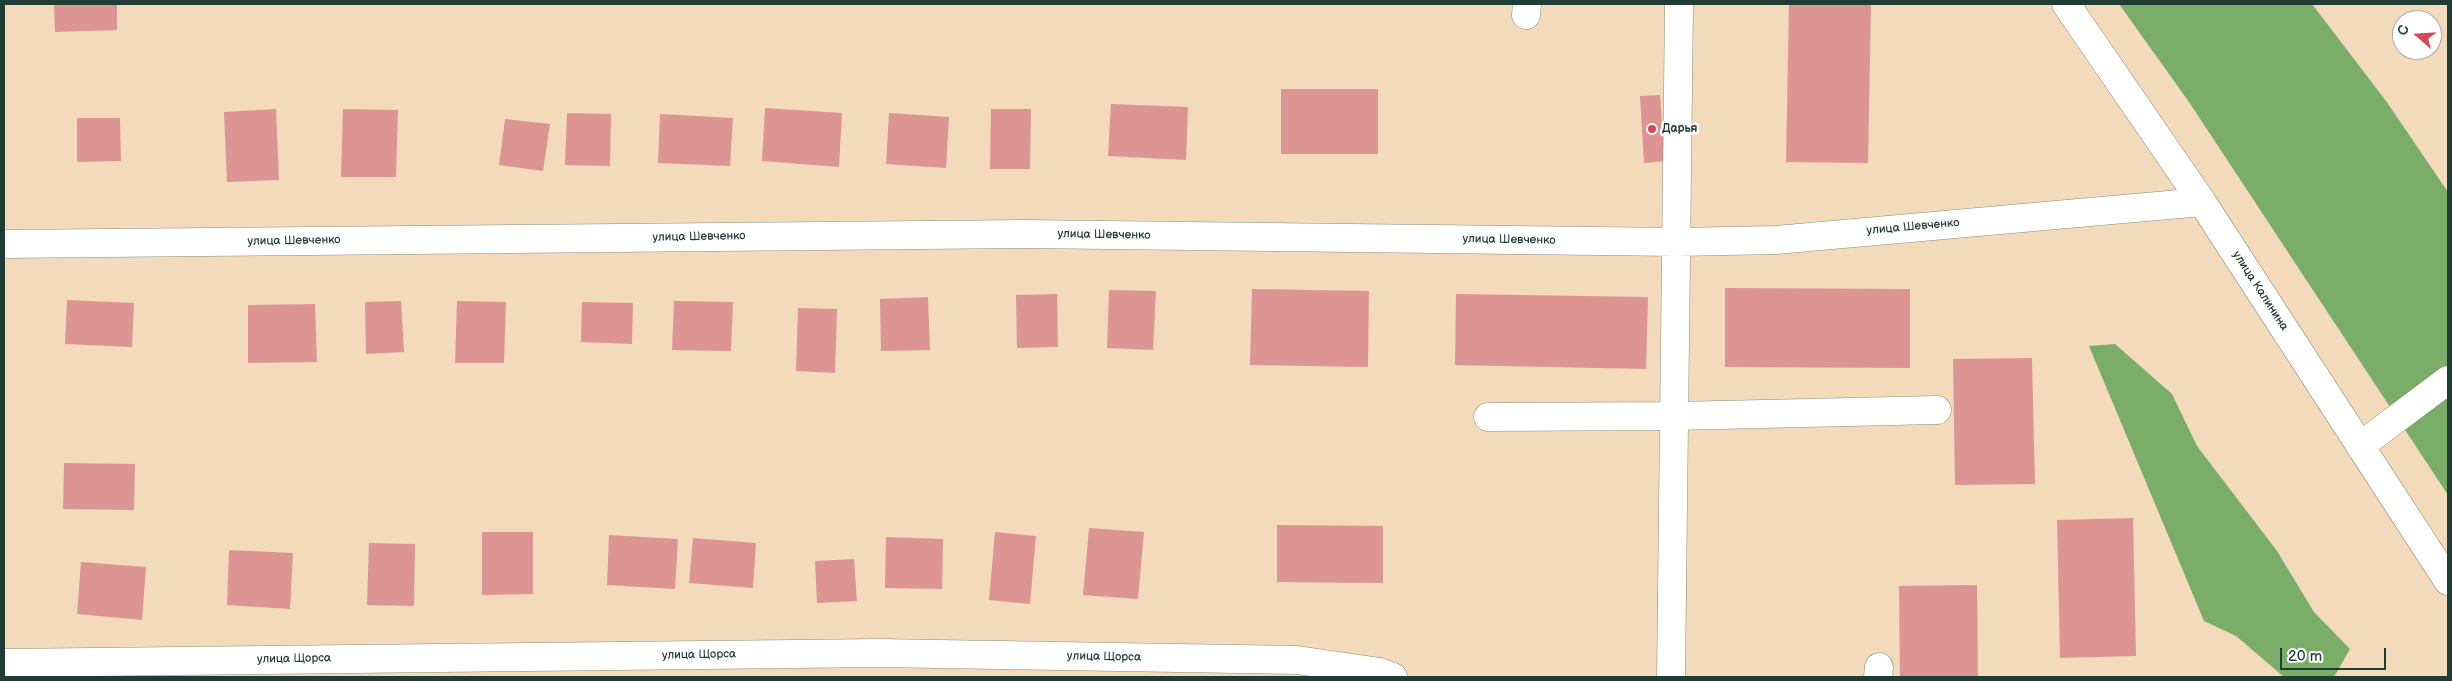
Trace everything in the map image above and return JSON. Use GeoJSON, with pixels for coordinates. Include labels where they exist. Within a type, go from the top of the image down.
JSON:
{"type":"FeatureCollection","features":[{"type":"Feature","properties":{"kind":"street"},"geometry":{"type":"LineString","coordinates":[[1671,677],[1678,242],[1679,4]]}},
{"type":"Feature","properties":{"kind":"street","name":"улица Калинина"},"geometry":{"type":"LineString","coordinates":[[2066,4],[2202,202],[2448,581]]}},
{"type":"Feature","properties":{"kind":"street","name":"улица Шевченко"},"geometry":{"type":"LineString","coordinates":[[4,244],[1025,234],[1678,242],[1776,240],[2202,202]]}},
{"type":"Feature","properties":{"kind":"street"},"geometry":{"type":"LineString","coordinates":[[2360,446],[2448,380]]}},
{"type":"Feature","properties":{"kind":"street"},"geometry":{"type":"LineString","coordinates":[[1488,417],[1675,416],[1937,410]]}},
{"type":"Feature","properties":{"kind":"street","name":"улица Щорса"},"geometry":{"type":"LineString","coordinates":[[4,663],[880,652],[1297,660],[1380,672],[1393,677]]}},
{"type":"Feature","properties":{"kind":"green space"},"geometry":{"type":"Polygon","coordinates":[[[2119,4],[2312,4],[2386,101],[2448,192],[2448,495],[2189,102],[2119,4]]]}},
{"type":"Feature","properties":{"kind":"green space"},"geometry":{"type":"Polygon","coordinates":[[[2115,344],[2172,394],[2197,446],[2277,551],[2314,612],[2350,649],[2334,677],[2284,677],[2236,636],[2204,621],[2089,346],[2115,344]]]}},
{"type":"Feature","properties":{"kind":"building"},"geometry":{"type":"Polygon","coordinates":[[[54,4],[117,4],[117,30],[55,32],[54,4]]]}},
{"type":"Feature","properties":{"kind":"building"},"geometry":{"type":"Polygon","coordinates":[[[1789,4],[1871,4],[1868,163],[1786,162],[1789,4]]]}},
{"type":"Feature","properties":{"kind":"building"},"geometry":{"type":"Polygon","coordinates":[[[1281,89],[1378,89],[1378,154],[1281,154],[1281,89]]]}},
{"type":"Feature","properties":{"kind":"building","name":"Дарья"},"geometry":{"type":"Polygon","coordinates":[[[1660,95],[1665,161],[1644,163],[1640,96],[1660,95]]]}},
{"type":"Feature","properties":{"kind":"building"},"geometry":{"type":"Polygon","coordinates":[[[1111,104],[1188,107],[1186,160],[1108,156],[1111,104]]]}},
{"type":"Feature","properties":{"kind":"building"},"geometry":{"type":"Polygon","coordinates":[[[765,108],[842,113],[839,167],[762,161],[765,108]]]}},
{"type":"Feature","properties":{"kind":"building"},"geometry":{"type":"Polygon","coordinates":[[[276,109],[279,180],[227,182],[224,112],[276,109]]]}},
{"type":"Feature","properties":{"kind":"building"},"geometry":{"type":"Polygon","coordinates":[[[343,109],[398,110],[396,177],[341,177],[343,109]]]}},
{"type":"Feature","properties":{"kind":"building"},"geometry":{"type":"Polygon","coordinates":[[[991,109],[1031,109],[1030,169],[990,169],[991,109]]]}},
{"type":"Feature","properties":{"kind":"building"},"geometry":{"type":"Polygon","coordinates":[[[567,113],[611,114],[610,166],[565,165],[567,113]]]}},
{"type":"Feature","properties":{"kind":"building"},"geometry":{"type":"Polygon","coordinates":[[[889,113],[949,117],[946,168],[886,164],[889,113]]]}},
{"type":"Feature","properties":{"kind":"building"},"geometry":{"type":"Polygon","coordinates":[[[660,114],[733,118],[730,166],[658,163],[660,114]]]}},
{"type":"Feature","properties":{"kind":"building"},"geometry":{"type":"Polygon","coordinates":[[[77,118],[120,118],[121,161],[77,162],[77,118]]]}},
{"type":"Feature","properties":{"kind":"building"},"geometry":{"type":"Polygon","coordinates":[[[505,119],[550,124],[543,171],[499,165],[505,119]]]}},
{"type":"Feature","properties":{"kind":"building"},"geometry":{"type":"Polygon","coordinates":[[[1725,288],[1910,289],[1910,368],[1725,367],[1725,288]]]}},
{"type":"Feature","properties":{"kind":"building"},"geometry":{"type":"Polygon","coordinates":[[[1252,289],[1369,291],[1368,367],[1250,365],[1252,289]]]}},
{"type":"Feature","properties":{"kind":"building"},"geometry":{"type":"Polygon","coordinates":[[[1109,290],[1156,291],[1153,350],[1107,348],[1109,290]]]}},
{"type":"Feature","properties":{"kind":"building"},"geometry":{"type":"Polygon","coordinates":[[[1057,294],[1058,347],[1017,348],[1016,295],[1057,294]]]}},
{"type":"Feature","properties":{"kind":"building"},"geometry":{"type":"Polygon","coordinates":[[[1456,294],[1648,297],[1646,369],[1455,365],[1456,294]]]}},
{"type":"Feature","properties":{"kind":"building"},"geometry":{"type":"Polygon","coordinates":[[[928,297],[930,350],[881,351],[880,299],[928,297]]]}},
{"type":"Feature","properties":{"kind":"building"},"geometry":{"type":"Polygon","coordinates":[[[67,300],[134,303],[132,347],[65,344],[67,300]]]}},
{"type":"Feature","properties":{"kind":"building"},"geometry":{"type":"Polygon","coordinates":[[[401,301],[404,352],[366,354],[365,302],[401,301]]]}},
{"type":"Feature","properties":{"kind":"building"},"geometry":{"type":"Polygon","coordinates":[[[457,301],[506,302],[504,363],[455,363],[457,301]]]}},
{"type":"Feature","properties":{"kind":"building"},"geometry":{"type":"Polygon","coordinates":[[[674,301],[733,302],[731,351],[672,350],[674,301]]]}},
{"type":"Feature","properties":{"kind":"building"},"geometry":{"type":"Polygon","coordinates":[[[582,302],[633,303],[632,344],[581,342],[582,302]]]}},
{"type":"Feature","properties":{"kind":"building"},"geometry":{"type":"Polygon","coordinates":[[[315,304],[317,362],[248,363],[248,305],[315,304]]]}},
{"type":"Feature","properties":{"kind":"building"},"geometry":{"type":"Polygon","coordinates":[[[798,308],[837,309],[835,373],[796,371],[798,308]]]}},
{"type":"Feature","properties":{"kind":"building"},"geometry":{"type":"Polygon","coordinates":[[[2032,358],[2035,484],[1955,485],[1953,359],[2032,358]]]}},
{"type":"Feature","properties":{"kind":"building"},"geometry":{"type":"Polygon","coordinates":[[[64,463],[135,464],[134,510],[63,509],[64,463]]]}},
{"type":"Feature","properties":{"kind":"building"},"geometry":{"type":"Polygon","coordinates":[[[2133,518],[2136,656],[2060,658],[2057,520],[2133,518]]]}},
{"type":"Feature","properties":{"kind":"building"},"geometry":{"type":"Polygon","coordinates":[[[1277,525],[1383,526],[1383,583],[1277,582],[1277,525]]]}},
{"type":"Feature","properties":{"kind":"building"},"geometry":{"type":"Polygon","coordinates":[[[1089,528],[1144,532],[1138,599],[1083,595],[1089,528]]]}},
{"type":"Feature","properties":{"kind":"building"},"geometry":{"type":"Polygon","coordinates":[[[482,532],[533,532],[533,594],[482,595],[482,532]]]}},
{"type":"Feature","properties":{"kind":"building"},"geometry":{"type":"Polygon","coordinates":[[[995,532],[1036,536],[1030,604],[989,600],[995,532]]]}},
{"type":"Feature","properties":{"kind":"building"},"geometry":{"type":"Polygon","coordinates":[[[609,535],[678,539],[675,589],[607,585],[609,535]]]}},
{"type":"Feature","properties":{"kind":"building"},"geometry":{"type":"Polygon","coordinates":[[[886,537],[943,539],[942,589],[885,588],[886,537]]]}},
{"type":"Feature","properties":{"kind":"building"},"geometry":{"type":"Polygon","coordinates":[[[693,538],[756,543],[753,588],[689,583],[693,538]]]}},
{"type":"Feature","properties":{"kind":"building"},"geometry":{"type":"Polygon","coordinates":[[[369,543],[415,544],[414,606],[367,605],[369,543]]]}},
{"type":"Feature","properties":{"kind":"building"},"geometry":{"type":"Polygon","coordinates":[[[229,550],[293,553],[290,609],[227,605],[229,550]]]}},
{"type":"Feature","properties":{"kind":"building"},"geometry":{"type":"Polygon","coordinates":[[[854,559],[857,601],[817,603],[815,561],[854,559]]]}},
{"type":"Feature","properties":{"kind":"building"},"geometry":{"type":"Polygon","coordinates":[[[81,562],[146,567],[142,620],[77,614],[81,562]]]}},
{"type":"Feature","properties":{"kind":"building"},"geometry":{"type":"Polygon","coordinates":[[[1977,585],[1978,677],[1900,677],[1899,586],[1977,585]]]}},
{"type":"Feature","properties":{"kind":"place","name":"Дарья"},"geometry":{"type":"Point","coordinates":[1652,129]}}]}
